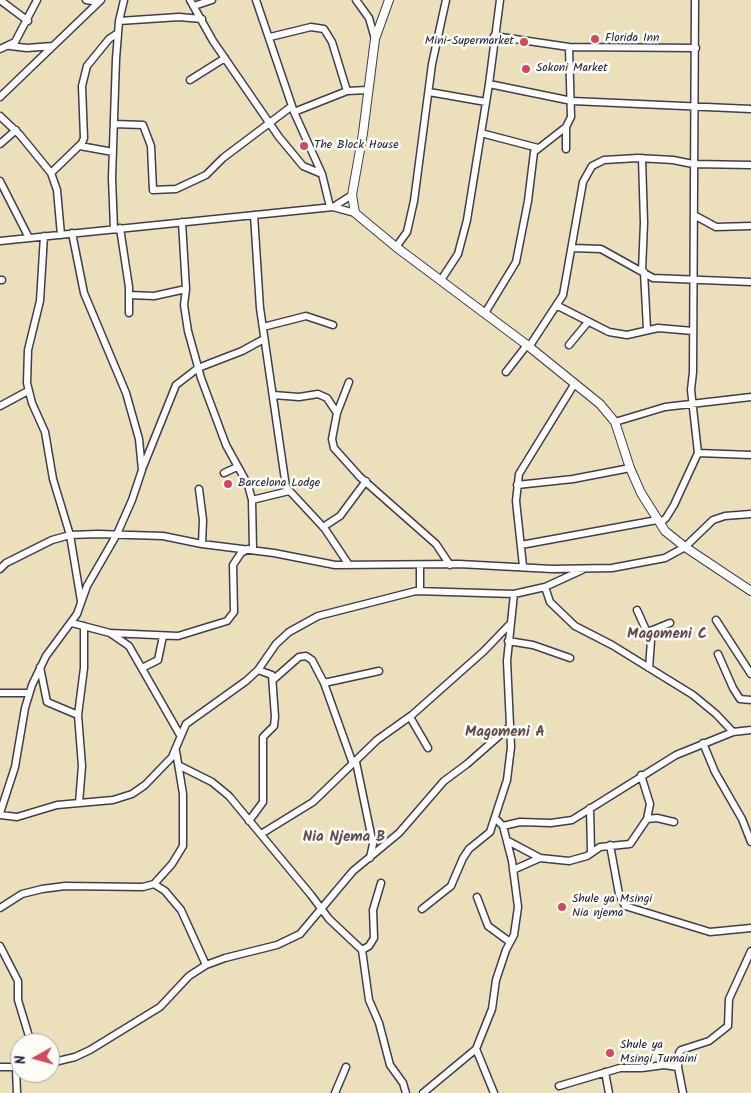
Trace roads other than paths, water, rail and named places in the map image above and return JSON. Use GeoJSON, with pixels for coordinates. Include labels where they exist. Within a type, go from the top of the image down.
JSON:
{"type":"FeatureCollection","features":[{"type":"Feature","properties":{"kind":"main road"},"geometry":{"type":"LineString","coordinates":[[389,0],[376,39],[352,195],[355,213],[396,247],[528,346],[600,404],[615,422],[630,468],[641,493],[670,536],[751,591]]}},
{"type":"Feature","properties":{"kind":"street"},"geometry":{"type":"LineString","coordinates":[[0,0],[28,21]]}},
{"type":"Feature","properties":{"kind":"street"},"geometry":{"type":"LineString","coordinates":[[10,46],[19,38],[37,0]]}},
{"type":"Feature","properties":{"kind":"street"},"geometry":{"type":"LineString","coordinates":[[89,10],[86,0],[99,1]]}},
{"type":"Feature","properties":{"kind":"street"},"geometry":{"type":"LineString","coordinates":[[124,0],[118,33],[113,152],[117,228],[129,295],[129,313]]}},
{"type":"Feature","properties":{"kind":"street"},"geometry":{"type":"LineString","coordinates":[[190,0],[268,122],[303,166],[322,174]]}},
{"type":"Feature","properties":{"kind":"street"},"geometry":{"type":"LineString","coordinates":[[194,6],[212,0]]}},
{"type":"Feature","properties":{"kind":"street"},"geometry":{"type":"LineString","coordinates":[[256,0],[293,109],[322,174],[331,207]]}},
{"type":"Feature","properties":{"kind":"street"},"geometry":{"type":"LineString","coordinates":[[356,0],[369,18],[376,39]]}},
{"type":"Feature","properties":{"kind":"street"},"geometry":{"type":"LineString","coordinates":[[396,247],[407,232],[411,216],[432,64],[446,0]]}},
{"type":"Feature","properties":{"kind":"street"},"geometry":{"type":"LineString","coordinates":[[441,280],[455,261],[460,246],[489,84],[500,0]]}},
{"type":"Feature","properties":{"kind":"street"},"geometry":{"type":"LineString","coordinates":[[521,545],[659,521],[666,518],[698,453],[692,404],[695,0]]}},
{"type":"Feature","properties":{"kind":"street"},"geometry":{"type":"LineString","coordinates":[[0,97],[99,1]]}},
{"type":"Feature","properties":{"kind":"street"},"geometry":{"type":"LineString","coordinates":[[119,21],[179,17],[202,19]]}},
{"type":"Feature","properties":{"kind":"street"},"geometry":{"type":"LineString","coordinates":[[270,37],[311,27],[324,29],[332,42],[347,92]]}},
{"type":"Feature","properties":{"kind":"street"},"geometry":{"type":"LineString","coordinates":[[51,173],[80,146],[84,138],[82,86],[86,66],[109,39],[118,33]]}},
{"type":"Feature","properties":{"kind":"street"},"geometry":{"type":"LineString","coordinates":[[494,36],[569,47],[696,48]]}},
{"type":"Feature","properties":{"kind":"street"},"geometry":{"type":"LineString","coordinates":[[0,49],[10,46],[27,48],[54,46]]}},
{"type":"Feature","properties":{"kind":"street"},"geometry":{"type":"LineString","coordinates":[[566,149],[566,127],[571,117],[572,101],[569,47]]}},
{"type":"Feature","properties":{"kind":"street"},"geometry":{"type":"LineString","coordinates":[[190,80],[226,58]]}},
{"type":"Feature","properties":{"kind":"street"},"geometry":{"type":"LineString","coordinates":[[489,84],[572,101],[751,109]]}},
{"type":"Feature","properties":{"kind":"street"},"geometry":{"type":"LineString","coordinates":[[114,124],[138,124],[144,127],[150,138],[152,185],[154,191],[180,188],[206,175],[223,158],[268,122],[293,109],[347,92],[368,90]]}},
{"type":"Feature","properties":{"kind":"street"},"geometry":{"type":"LineString","coordinates":[[429,92],[486,102]]}},
{"type":"Feature","properties":{"kind":"street"},"geometry":{"type":"LineString","coordinates":[[0,116],[16,130],[51,173],[58,199],[61,235]]}},
{"type":"Feature","properties":{"kind":"street"},"geometry":{"type":"LineString","coordinates":[[485,313],[516,262],[528,202],[532,156],[538,148],[566,127]]}},
{"type":"Feature","properties":{"kind":"street"},"geometry":{"type":"LineString","coordinates":[[0,144],[16,130]]}},
{"type":"Feature","properties":{"kind":"street"},"geometry":{"type":"LineString","coordinates":[[481,133],[538,148]]}},
{"type":"Feature","properties":{"kind":"street"},"geometry":{"type":"LineString","coordinates":[[80,146],[113,152]]}},
{"type":"Feature","properties":{"kind":"street"},"geometry":{"type":"LineString","coordinates":[[642,158],[643,271],[647,329]]}},
{"type":"Feature","properties":{"kind":"street"},"geometry":{"type":"LineString","coordinates":[[506,372],[558,306],[567,283],[587,172],[596,163],[604,160],[642,158],[673,160],[693,164],[751,165]]}},
{"type":"Feature","properties":{"kind":"street"},"geometry":{"type":"LineString","coordinates":[[0,181],[2,190],[29,238]]}},
{"type":"Feature","properties":{"kind":"street"},"geometry":{"type":"LineString","coordinates":[[331,207],[352,195]]}},
{"type":"Feature","properties":{"kind":"street"},"geometry":{"type":"LineString","coordinates":[[0,241],[331,207],[355,213]]}},
{"type":"Feature","properties":{"kind":"street"},"geometry":{"type":"LineString","coordinates":[[254,215],[258,292],[288,491],[323,527],[349,565]]}},
{"type":"Feature","properties":{"kind":"street"},"geometry":{"type":"LineString","coordinates":[[694,215],[716,227],[751,226]]}},
{"type":"Feature","properties":{"kind":"street"},"geometry":{"type":"LineString","coordinates":[[182,222],[186,289],[184,308],[198,368],[226,445],[248,485],[252,500],[250,549]]}},
{"type":"Feature","properties":{"kind":"street"},"geometry":{"type":"LineString","coordinates":[[72,233],[84,293],[126,393],[139,439],[142,470]]}},
{"type":"Feature","properties":{"kind":"street"},"geometry":{"type":"LineString","coordinates":[[44,236],[40,301],[28,350],[28,391],[45,432],[53,478],[70,535],[81,601]]}},
{"type":"Feature","properties":{"kind":"street"},"geometry":{"type":"LineString","coordinates":[[572,248],[601,249],[659,278],[751,282]]}},
{"type":"Feature","properties":{"kind":"street"},"geometry":{"type":"LineString","coordinates":[[129,295],[154,296],[186,289]]}},
{"type":"Feature","properties":{"kind":"street"},"geometry":{"type":"LineString","coordinates":[[558,306],[609,332],[635,334],[647,329],[692,331]]}},
{"type":"Feature","properties":{"kind":"street"},"geometry":{"type":"LineString","coordinates":[[263,327],[306,316],[333,325]]}},
{"type":"Feature","properties":{"kind":"street"},"geometry":{"type":"LineString","coordinates":[[569,344],[588,322]]}},
{"type":"Feature","properties":{"kind":"street"},"geometry":{"type":"LineString","coordinates":[[176,752],[150,780],[132,794],[122,798],[58,805],[17,816],[0,814],[15,767],[29,693],[40,667],[54,643],[72,623],[87,586],[117,534],[176,385],[198,368],[264,339]]}},
{"type":"Feature","properties":{"kind":"street"},"geometry":{"type":"LineString","coordinates":[[349,382],[337,413],[332,439],[334,448],[366,482],[436,544],[450,565]]}},
{"type":"Feature","properties":{"kind":"street"},"geometry":{"type":"LineString","coordinates":[[523,566],[516,501],[517,485],[523,465],[544,436],[575,383]]}},
{"type":"Feature","properties":{"kind":"street"},"geometry":{"type":"LineString","coordinates":[[0,406],[28,391]]}},
{"type":"Feature","properties":{"kind":"street"},"geometry":{"type":"LineString","coordinates":[[273,395],[299,397],[318,394],[327,398],[337,413]]}},
{"type":"Feature","properties":{"kind":"street"},"geometry":{"type":"LineString","coordinates":[[615,422],[650,410],[751,397]]}},
{"type":"Feature","properties":{"kind":"street"},"geometry":{"type":"LineString","coordinates":[[698,453],[751,455]]}},
{"type":"Feature","properties":{"kind":"street"},"geometry":{"type":"LineString","coordinates":[[224,473],[238,466]]}},
{"type":"Feature","properties":{"kind":"street"},"geometry":{"type":"LineString","coordinates":[[517,485],[573,479],[630,468]]}},
{"type":"Feature","properties":{"kind":"street"},"geometry":{"type":"LineString","coordinates":[[323,527],[340,516],[366,482]]}},
{"type":"Feature","properties":{"kind":"street"},"geometry":{"type":"LineString","coordinates":[[199,490],[203,520],[202,544]]}},
{"type":"Feature","properties":{"kind":"street"},"geometry":{"type":"LineString","coordinates":[[252,500],[288,491]]}},
{"type":"Feature","properties":{"kind":"street"},"geometry":{"type":"LineString","coordinates":[[0,569],[44,543],[70,535],[117,534],[163,536],[202,544],[250,549],[324,564],[612,568],[654,561],[685,547],[713,520],[725,516],[751,514]]}},
{"type":"Feature","properties":{"kind":"street"},"geometry":{"type":"LineString","coordinates":[[72,623],[110,633],[163,636],[190,633],[218,625],[231,617],[234,612],[233,565],[241,553],[250,549]]}},
{"type":"Feature","properties":{"kind":"street"},"geometry":{"type":"LineString","coordinates":[[420,566],[420,591]]}},
{"type":"Feature","properties":{"kind":"street"},"geometry":{"type":"LineString","coordinates":[[0,908],[22,894],[42,889],[65,886],[143,887],[154,884],[172,864],[183,846],[184,806],[180,766],[176,752],[180,735],[186,724],[246,681],[258,670],[281,639],[318,616],[420,591],[514,594],[545,588],[584,569]]}},
{"type":"Feature","properties":{"kind":"street"},"geometry":{"type":"LineString","coordinates":[[545,588],[550,602],[575,626],[693,696],[716,714],[733,732]]}},
{"type":"Feature","properties":{"kind":"street"},"geometry":{"type":"LineString","coordinates":[[422,909],[453,884],[463,858],[469,849],[486,837],[495,818],[509,769],[511,747],[508,728],[508,641],[514,594]]}},
{"type":"Feature","properties":{"kind":"street"},"geometry":{"type":"LineString","coordinates":[[637,610],[648,632],[651,646],[648,668]]}},
{"type":"Feature","properties":{"kind":"street"},"geometry":{"type":"LineString","coordinates":[[716,620],[751,674]]}},
{"type":"Feature","properties":{"kind":"street"},"geometry":{"type":"LineString","coordinates":[[648,632],[670,623]]}},
{"type":"Feature","properties":{"kind":"street"},"geometry":{"type":"LineString","coordinates":[[261,834],[313,802],[376,740],[410,717],[484,651],[509,625]]}},
{"type":"Feature","properties":{"kind":"street"},"geometry":{"type":"LineString","coordinates":[[79,804],[82,766],[78,716],[84,668],[84,626]]}},
{"type":"Feature","properties":{"kind":"street"},"geometry":{"type":"LineString","coordinates":[[110,633],[132,649],[180,735]]}},
{"type":"Feature","properties":{"kind":"street"},"geometry":{"type":"LineString","coordinates":[[142,668],[158,660],[163,636]]}},
{"type":"Feature","properties":{"kind":"street"},"geometry":{"type":"LineString","coordinates":[[508,641],[533,645],[570,658]]}},
{"type":"Feature","properties":{"kind":"street"},"geometry":{"type":"LineString","coordinates":[[718,654],[740,699],[751,700]]}},
{"type":"Feature","properties":{"kind":"street"},"geometry":{"type":"LineString","coordinates":[[274,679],[296,659],[303,656],[312,660],[324,683],[354,763],[373,844],[370,858]]}},
{"type":"Feature","properties":{"kind":"street"},"geometry":{"type":"LineString","coordinates":[[40,667],[47,702],[78,716]]}},
{"type":"Feature","properties":{"kind":"street"},"geometry":{"type":"LineString","coordinates":[[249,821],[263,802],[263,740],[264,735],[274,723],[274,679],[270,673],[258,670]]}},
{"type":"Feature","properties":{"kind":"street"},"geometry":{"type":"LineString","coordinates":[[324,683],[379,671]]}},
{"type":"Feature","properties":{"kind":"street"},"geometry":{"type":"LineString","coordinates":[[0,694],[29,693]]}},
{"type":"Feature","properties":{"kind":"street"},"geometry":{"type":"LineString","coordinates":[[410,717],[428,748]]}},
{"type":"Feature","properties":{"kind":"street"},"geometry":{"type":"LineString","coordinates":[[60,1061],[75,1057],[90,1050],[160,1007],[190,976],[206,965],[287,942],[300,934],[353,871],[400,833],[444,781],[468,764],[508,728]]}},
{"type":"Feature","properties":{"kind":"street"},"geometry":{"type":"LineString","coordinates":[[503,826],[520,822],[564,822],[580,816],[642,775],[703,743],[733,732],[751,730]]}},
{"type":"Feature","properties":{"kind":"street"},"geometry":{"type":"LineString","coordinates":[[703,743],[715,772],[742,819],[751,842]]}},
{"type":"Feature","properties":{"kind":"street"},"geometry":{"type":"LineString","coordinates":[[180,766],[222,789],[334,925],[362,950],[370,1003],[379,1023],[390,1065],[403,1082],[406,1093]]}},
{"type":"Feature","properties":{"kind":"street"},"geometry":{"type":"LineString","coordinates":[[508,841],[540,858],[569,861],[578,860],[600,847],[630,844],[647,819],[650,804],[642,775]]}},
{"type":"Feature","properties":{"kind":"street"},"geometry":{"type":"LineString","coordinates":[[590,808],[591,852]]}},
{"type":"Feature","properties":{"kind":"street"},"geometry":{"type":"LineString","coordinates":[[425,1092],[476,1049],[492,1009],[496,980],[514,935],[518,914],[513,870],[508,841],[503,826],[495,818]]}},
{"type":"Feature","properties":{"kind":"street"},"geometry":{"type":"LineString","coordinates":[[647,819],[657,818],[674,822]]}},
{"type":"Feature","properties":{"kind":"street"},"geometry":{"type":"LineString","coordinates":[[610,845],[619,894],[625,906],[710,932],[751,928]]}},
{"type":"Feature","properties":{"kind":"street"},"geometry":{"type":"LineString","coordinates":[[513,870],[540,858]]}},
{"type":"Feature","properties":{"kind":"street"},"geometry":{"type":"LineString","coordinates":[[362,950],[370,946],[374,938],[373,910],[381,883]]}},
{"type":"Feature","properties":{"kind":"street"},"geometry":{"type":"LineString","coordinates":[[154,884],[165,891],[181,910],[206,965]]}},
{"type":"Feature","properties":{"kind":"street"},"geometry":{"type":"LineString","coordinates":[[477,897],[488,926],[510,942]]}},
{"type":"Feature","properties":{"kind":"street"},"geometry":{"type":"LineString","coordinates":[[0,946],[18,981],[18,1000],[28,1033]]}},
{"type":"Feature","properties":{"kind":"street"},"geometry":{"type":"LineString","coordinates":[[683,1093],[678,1067],[678,1055],[681,1050],[710,1041],[728,1026],[730,999],[751,951]]}},
{"type":"Feature","properties":{"kind":"street"},"geometry":{"type":"LineString","coordinates":[[476,1049],[494,1093]]}},
{"type":"Feature","properties":{"kind":"street"},"geometry":{"type":"LineString","coordinates":[[560,1086],[620,1068],[664,1065],[678,1067]]}},
{"type":"Feature","properties":{"kind":"street"},"geometry":{"type":"LineString","coordinates":[[335,1093],[346,1067]]}},
{"type":"Feature","properties":{"kind":"street"},"geometry":{"type":"LineString","coordinates":[[605,1072],[609,1093]]}},
{"type":"Feature","properties":{"kind":"place","name":"Florida Inn"},"geometry":{"type":"Point","coordinates":[595,39]}},
{"type":"Feature","properties":{"kind":"place","name":"Mini-Supermarket"},"geometry":{"type":"Point","coordinates":[524,42]}},
{"type":"Feature","properties":{"kind":"place","name":"Sokoni Market"},"geometry":{"type":"Point","coordinates":[526,69]}},
{"type":"Feature","properties":{"kind":"place","name":"The Block House"},"geometry":{"type":"Point","coordinates":[304,146]}},
{"type":"Feature","properties":{"kind":"place","name":"Barcelona Lodge"},"geometry":{"type":"Point","coordinates":[228,484]}},
{"type":"Feature","properties":{"kind":"place","name":"Shule ya Msingi Nia njema"},"geometry":{"type":"Point","coordinates":[562,907]}},
{"type":"Feature","properties":{"kind":"place","name":"Shule ya Msingi Tumaini"},"geometry":{"type":"Point","coordinates":[610,1053]}},
{"type":"Feature","properties":{"kind":"district","name":"Magomeni C"},"geometry":{"type":"Point","coordinates":[667,635]}},
{"type":"Feature","properties":{"kind":"district","name":"Magomeni A"},"geometry":{"type":"Point","coordinates":[505,733]}},
{"type":"Feature","properties":{"kind":"district","name":"Nia Njema B"},"geometry":{"type":"Point","coordinates":[344,838]}}]}
